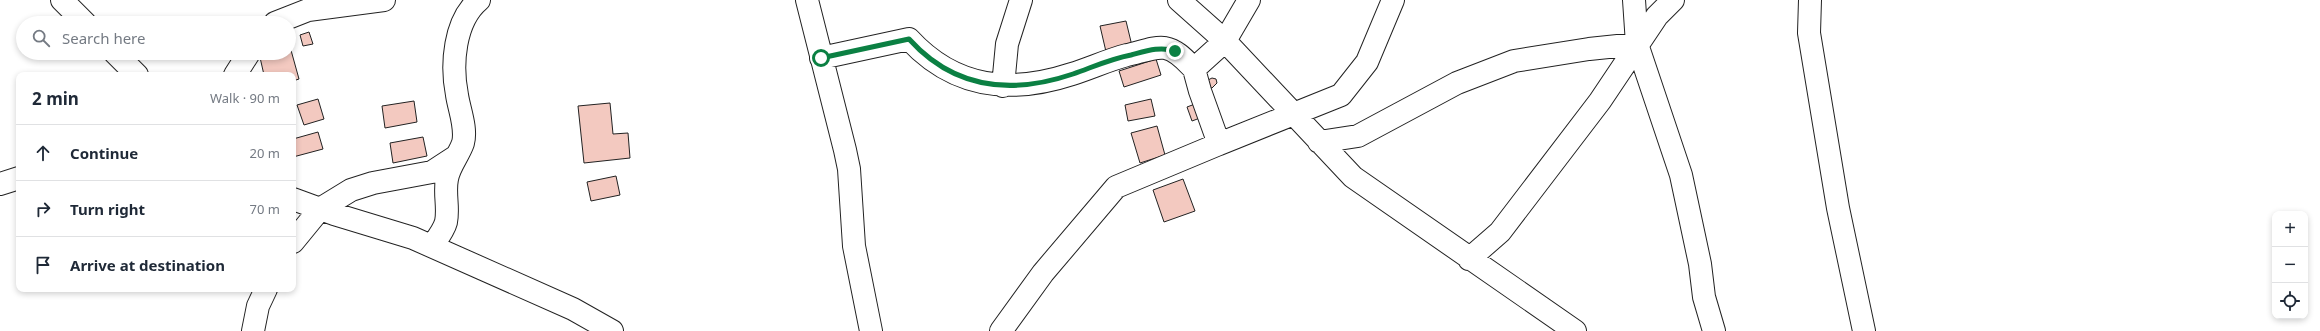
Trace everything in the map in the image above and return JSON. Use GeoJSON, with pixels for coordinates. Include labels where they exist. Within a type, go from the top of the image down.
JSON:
{"type":"FeatureCollection","features":[{"type":"Feature","properties":{"kind":"street"},"geometry":{"type":"LineString","coordinates":[[62,0],[78,16]]}},
{"type":"Feature","properties":{"kind":"street"},"geometry":{"type":"LineString","coordinates":[[293,16],[308,10],[384,0]]}},
{"type":"Feature","properties":{"kind":"street"},"geometry":{"type":"LineString","coordinates":[[432,246],[446,223],[446,179],[455,157],[463,143],[463,123],[456,92],[455,54],[463,22],[470,8],[479,0]]}},
{"type":"Feature","properties":{"kind":"street"},"geometry":{"type":"LineString","coordinates":[[807,0],[849,169],[854,246],[871,331]]}},
{"type":"Feature","properties":{"kind":"street"},"geometry":{"type":"LineString","coordinates":[[1003,86],[1007,44],[1021,0]]}},
{"type":"Feature","properties":{"kind":"street"},"geometry":{"type":"LineString","coordinates":[[1179,0],[1225,41],[1293,116],[1353,177],[1469,259],[1575,331]]}},
{"type":"Feature","properties":{"kind":"street"},"geometry":{"type":"LineString","coordinates":[[1194,69],[1225,41],[1249,0]]}},
{"type":"Feature","properties":{"kind":"street"},"geometry":{"type":"LineString","coordinates":[[1001,331],[1043,274],[1116,187],[1219,144],[1341,96],[1367,62],[1393,0]]}},
{"type":"Feature","properties":{"kind":"street"},"geometry":{"type":"LineString","coordinates":[[1634,0],[1637,44],[1681,175],[1700,264],[1704,297],[1714,331]]}},
{"type":"Feature","properties":{"kind":"street"},"geometry":{"type":"LineString","coordinates":[[1469,259],[1500,232],[1600,101],[1657,16],[1673,0]]}},
{"type":"Feature","properties":{"kind":"street"},"geometry":{"type":"LineString","coordinates":[[1810,0],[1810,41],[1838,208],[1864,331]]}},
{"type":"Feature","properties":{"kind":"street"},"geometry":{"type":"LineString","coordinates":[[821,58],[909,39],[924,56],[960,78],[996,86],[1003,86],[1033,84],[1073,74],[1107,60],[1164,47],[1175,51],[1194,69],[1200,91],[1219,144]]}},
{"type":"Feature","properties":{"kind":"street"},"geometry":{"type":"LineString","coordinates":[[1318,142],[1358,136],[1457,83],[1514,61],[1589,49],[1637,44]]}},
{"type":"Feature","properties":{"kind":"street"},"geometry":{"type":"LineString","coordinates":[[122,60],[134,72]]}},
{"type":"Feature","properties":{"kind":"street"},"geometry":{"type":"LineString","coordinates":[[237,72],[245,60]]}},
{"type":"Feature","properties":{"kind":"street"},"geometry":{"type":"LineString","coordinates":[[296,238],[320,209],[351,190],[373,183],[432,172],[455,157]]}},
{"type":"Feature","properties":{"kind":"street"},"geometry":{"type":"LineString","coordinates":[[0,184],[16,179]]}},
{"type":"Feature","properties":{"kind":"street"},"geometry":{"type":"LineString","coordinates":[[296,200],[413,238],[573,309],[612,331]]}},
{"type":"Feature","properties":{"kind":"street"},"geometry":{"type":"LineString","coordinates":[[253,331],[258,306],[265,292]]}},
{"type":"Feature","properties":{"kind":"building"},"geometry":{"type":"Polygon","coordinates":[[[1126,21],[1133,50],[1107,56],[1100,26],[1126,21]]]}},
{"type":"Feature","properties":{"kind":"building"},"geometry":{"type":"Polygon","coordinates":[[[309,32],[313,44],[303,46],[300,35],[309,32]]]}},
{"type":"Feature","properties":{"kind":"building"},"geometry":{"type":"Polygon","coordinates":[[[1156,59],[1161,75],[1124,87],[1119,71],[1156,59]]]}},
{"type":"Feature","properties":{"kind":"building"},"geometry":{"type":"Polygon","coordinates":[[[261,60],[294,60],[299,79],[296,80],[296,72],[263,72],[261,60]]]}},
{"type":"Feature","properties":{"kind":"building"},"geometry":{"type":"Polygon","coordinates":[[[1212,78],[1216,79],[1217,83],[1212,88],[1208,87],[1208,80],[1212,78]]]}},
{"type":"Feature","properties":{"kind":"building"},"geometry":{"type":"Polygon","coordinates":[[[318,99],[324,119],[304,125],[297,105],[318,99]]]}},
{"type":"Feature","properties":{"kind":"building"},"geometry":{"type":"Polygon","coordinates":[[[1151,99],[1155,116],[1128,121],[1125,105],[1151,99]]]}},
{"type":"Feature","properties":{"kind":"building"},"geometry":{"type":"Polygon","coordinates":[[[414,101],[417,122],[385,128],[382,106],[414,101]]]}},
{"type":"Feature","properties":{"kind":"building"},"geometry":{"type":"Polygon","coordinates":[[[610,103],[613,134],[628,133],[630,158],[584,163],[578,106],[610,103]]]}},
{"type":"Feature","properties":{"kind":"building"},"geometry":{"type":"Polygon","coordinates":[[[1195,104],[1200,118],[1192,121],[1187,107],[1195,104]]]}},
{"type":"Feature","properties":{"kind":"building"},"geometry":{"type":"Polygon","coordinates":[[[1157,126],[1165,155],[1140,163],[1131,133],[1157,126]]]}},
{"type":"Feature","properties":{"kind":"building"},"geometry":{"type":"Polygon","coordinates":[[[318,132],[323,149],[296,156],[296,138],[318,132]]]}},
{"type":"Feature","properties":{"kind":"building"},"geometry":{"type":"Polygon","coordinates":[[[423,137],[427,156],[393,163],[390,143],[423,137]]]}},
{"type":"Feature","properties":{"kind":"building"},"geometry":{"type":"Polygon","coordinates":[[[616,176],[620,195],[591,201],[587,182],[616,176]]]}},
{"type":"Feature","properties":{"kind":"building"},"geometry":{"type":"Polygon","coordinates":[[[1183,179],[1195,211],[1164,222],[1153,190],[1183,179]]]}},
{"type":"Feature","properties":{"kind":"route"},"geometry":{"type":"LineString","coordinates":[[821,58],[909,39],[924,56],[960,78],[996,86],[1033,84],[1073,74],[1107,60],[1164,47],[1175,51]]}}]}
